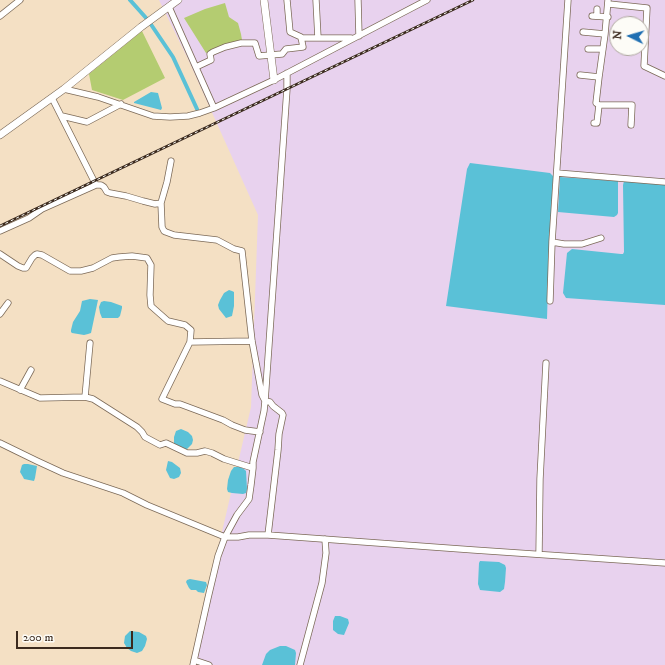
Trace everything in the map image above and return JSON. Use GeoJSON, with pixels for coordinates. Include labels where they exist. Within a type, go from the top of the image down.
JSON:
{"type":"FeatureCollection","features":[{"type":"Feature","properties":{"kind":"main road"},"geometry":{"type":"LineString","coordinates":[[0,135],[64,89],[141,27],[178,0]]}},
{"type":"Feature","properties":{"kind":"main road"},"geometry":{"type":"LineString","coordinates":[[264,0],[274,80]]}},
{"type":"Feature","properties":{"kind":"street"},"geometry":{"type":"LineString","coordinates":[[0,16],[20,0]]}},
{"type":"Feature","properties":{"kind":"street"},"geometry":{"type":"LineString","coordinates":[[287,0],[290,32],[301,38],[356,37]]}},
{"type":"Feature","properties":{"kind":"street"},"geometry":{"type":"LineString","coordinates":[[316,0],[318,38]]}},
{"type":"Feature","properties":{"kind":"street"},"geometry":{"type":"LineString","coordinates":[[356,37],[358,0]]}},
{"type":"Feature","properties":{"kind":"street"},"geometry":{"type":"LineString","coordinates":[[64,89],[98,97],[153,116],[188,116],[214,108],[274,80],[426,0]]}},
{"type":"Feature","properties":{"kind":"street"},"geometry":{"type":"LineString","coordinates":[[550,300],[552,242],[558,173],[568,0]]}},
{"type":"Feature","properties":{"kind":"street"},"geometry":{"type":"LineString","coordinates":[[594,123],[597,123],[599,105],[596,103],[606,34],[608,2],[647,8],[644,66],[665,76]]}},
{"type":"Feature","properties":{"kind":"street"},"geometry":{"type":"LineString","coordinates":[[169,7],[214,108]]}},
{"type":"Feature","properties":{"kind":"street"},"geometry":{"type":"LineString","coordinates":[[598,9],[594,16],[608,17]]}},
{"type":"Feature","properties":{"kind":"street"},"geometry":{"type":"LineString","coordinates":[[583,32],[606,34]]}},
{"type":"Feature","properties":{"kind":"street"},"geometry":{"type":"LineString","coordinates":[[196,67],[211,60],[210,54],[225,47],[241,43],[255,43],[259,56],[282,54],[286,49],[303,47],[301,38]]}},
{"type":"Feature","properties":{"kind":"street"},"geometry":{"type":"LineString","coordinates":[[588,49],[603,49]]}},
{"type":"Feature","properties":{"kind":"street"},"geometry":{"type":"LineString","coordinates":[[209,665],[193,662],[218,556],[225,537],[237,515],[249,499],[253,464],[264,412],[286,111],[287,73]]}},
{"type":"Feature","properties":{"kind":"street"},"geometry":{"type":"LineString","coordinates":[[580,75],[599,76]]}},
{"type":"Feature","properties":{"kind":"street"},"geometry":{"type":"LineString","coordinates":[[52,98],[96,185]]}},
{"type":"Feature","properties":{"kind":"street"},"geometry":{"type":"LineString","coordinates":[[62,116],[87,122],[121,104]]}},
{"type":"Feature","properties":{"kind":"street"},"geometry":{"type":"LineString","coordinates":[[599,105],[632,105],[631,125]]}},
{"type":"Feature","properties":{"kind":"street"},"geometry":{"type":"LineString","coordinates":[[171,161],[161,203],[162,227],[164,231],[174,235],[217,240],[234,249],[242,251],[252,341],[262,395],[265,401],[270,402],[283,415],[279,434],[268,535]]}},
{"type":"Feature","properties":{"kind":"street"},"geometry":{"type":"LineString","coordinates":[[558,173],[665,182]]}},
{"type":"Feature","properties":{"kind":"street"},"geometry":{"type":"LineString","coordinates":[[0,231],[29,218],[42,209],[96,185],[101,185],[107,192],[110,193],[155,204],[161,203]]}},
{"type":"Feature","properties":{"kind":"street"},"geometry":{"type":"LineString","coordinates":[[552,242],[582,244],[601,238]]}},
{"type":"Feature","properties":{"kind":"street"},"geometry":{"type":"LineString","coordinates":[[0,254],[23,268],[26,268],[35,255],[42,255],[70,271],[80,271],[93,268],[112,258],[132,256],[147,258],[151,265],[151,306],[168,321],[185,325],[191,330],[190,342],[162,399],[175,404],[180,404],[245,430],[260,432]]}},
{"type":"Feature","properties":{"kind":"street"},"geometry":{"type":"LineString","coordinates":[[0,314],[8,303]]}},
{"type":"Feature","properties":{"kind":"street"},"geometry":{"type":"LineString","coordinates":[[190,342],[252,341]]}},
{"type":"Feature","properties":{"kind":"street"},"geometry":{"type":"LineString","coordinates":[[85,397],[90,343]]}},
{"type":"Feature","properties":{"kind":"street"},"geometry":{"type":"LineString","coordinates":[[538,554],[546,363]]}},
{"type":"Feature","properties":{"kind":"street"},"geometry":{"type":"LineString","coordinates":[[20,390],[31,370]]}},
{"type":"Feature","properties":{"kind":"street"},"geometry":{"type":"LineString","coordinates":[[0,381],[40,398],[85,397],[93,399],[137,427],[145,437],[160,445],[166,443],[188,454],[205,452],[212,453],[224,459],[253,468]]}},
{"type":"Feature","properties":{"kind":"street"},"geometry":{"type":"LineString","coordinates":[[0,443],[63,472],[124,493],[147,505],[225,537],[268,535],[665,563]]}},
{"type":"Feature","properties":{"kind":"street"},"geometry":{"type":"LineString","coordinates":[[300,665],[322,583],[326,552],[325,539]]}},
{"type":"Feature","properties":{"kind":"shaded area"},"geometry":{"type":"Polygon","coordinates":[[[159,0],[665,0],[665,665],[191,665],[251,407],[258,215],[188,59],[159,0]]]}},
{"type":"Feature","properties":{"kind":"green space"},"geometry":{"type":"Polygon","coordinates":[[[225,3],[229,17],[238,23],[242,40],[240,42],[206,53],[184,18],[205,9],[225,3]]]}},
{"type":"Feature","properties":{"kind":"green space"},"geometry":{"type":"Polygon","coordinates":[[[142,31],[165,78],[123,100],[92,90],[89,74],[142,31]]]}},
{"type":"Feature","properties":{"kind":"water"},"geometry":{"type":"Polygon","coordinates":[[[151,92],[158,93],[162,108],[161,110],[134,103],[151,92]]]}},
{"type":"Feature","properties":{"kind":"water"},"geometry":{"type":"Polygon","coordinates":[[[470,163],[550,173],[553,176],[547,319],[446,306],[467,169],[470,163]]]}},
{"type":"Feature","properties":{"kind":"water"},"geometry":{"type":"Polygon","coordinates":[[[560,177],[618,181],[617,215],[614,217],[558,212],[560,177]]]}},
{"type":"Feature","properties":{"kind":"water"},"geometry":{"type":"Polygon","coordinates":[[[624,181],[665,182],[665,305],[566,298],[563,293],[567,253],[572,249],[623,254],[624,181]]]}},
{"type":"Feature","properties":{"kind":"water"},"geometry":{"type":"Polygon","coordinates":[[[229,290],[234,292],[234,306],[232,316],[226,318],[219,309],[218,305],[224,293],[229,290]]]}},
{"type":"Feature","properties":{"kind":"water"},"geometry":{"type":"Polygon","coordinates":[[[90,299],[98,300],[91,333],[84,335],[72,333],[71,330],[73,322],[80,311],[82,301],[90,299]]]}},
{"type":"Feature","properties":{"kind":"water"},"geometry":{"type":"Polygon","coordinates":[[[104,301],[122,306],[120,316],[118,318],[102,318],[99,307],[101,302],[104,301]]]}},
{"type":"Feature","properties":{"kind":"water"},"geometry":{"type":"Polygon","coordinates":[[[181,429],[188,432],[192,436],[193,440],[192,444],[186,450],[174,444],[176,431],[181,429]]]}},
{"type":"Feature","properties":{"kind":"water"},"geometry":{"type":"Polygon","coordinates":[[[168,461],[180,468],[181,473],[179,477],[174,479],[170,478],[166,470],[168,461]]]}},
{"type":"Feature","properties":{"kind":"water"},"geometry":{"type":"Polygon","coordinates":[[[22,465],[37,466],[34,481],[24,479],[20,472],[22,465]]]}},
{"type":"Feature","properties":{"kind":"water"},"geometry":{"type":"Polygon","coordinates":[[[234,467],[240,467],[246,471],[246,493],[228,492],[228,480],[234,467]]]}},
{"type":"Feature","properties":{"kind":"water"},"geometry":{"type":"Polygon","coordinates":[[[480,561],[499,562],[505,565],[504,589],[500,592],[480,590],[478,584],[480,561]]]}},
{"type":"Feature","properties":{"kind":"water"},"geometry":{"type":"Polygon","coordinates":[[[190,579],[206,582],[207,585],[204,593],[191,590],[189,588],[186,582],[190,579]]]}},
{"type":"Feature","properties":{"kind":"water"},"geometry":{"type":"Polygon","coordinates":[[[335,616],[348,619],[349,623],[344,635],[338,634],[333,630],[333,621],[335,616]]]}},
{"type":"Feature","properties":{"kind":"water"},"geometry":{"type":"Polygon","coordinates":[[[130,631],[139,632],[146,636],[147,639],[142,651],[137,653],[131,651],[124,643],[125,636],[130,631]]]}},
{"type":"Feature","properties":{"kind":"water"},"geometry":{"type":"Polygon","coordinates":[[[280,646],[286,646],[295,650],[295,665],[262,665],[266,654],[270,650],[280,646]]]}},
{"type":"Feature","properties":{"kind":"waterway"},"geometry":{"type":"LineString","coordinates":[[130,0],[147,19]]}},
{"type":"Feature","properties":{"kind":"waterway"},"geometry":{"type":"LineString","coordinates":[[150,23],[173,57],[197,109]]}},
{"type":"Feature","properties":{"kind":"railway"},"geometry":{"type":"LineString","coordinates":[[0,226],[473,0]]}}]}
